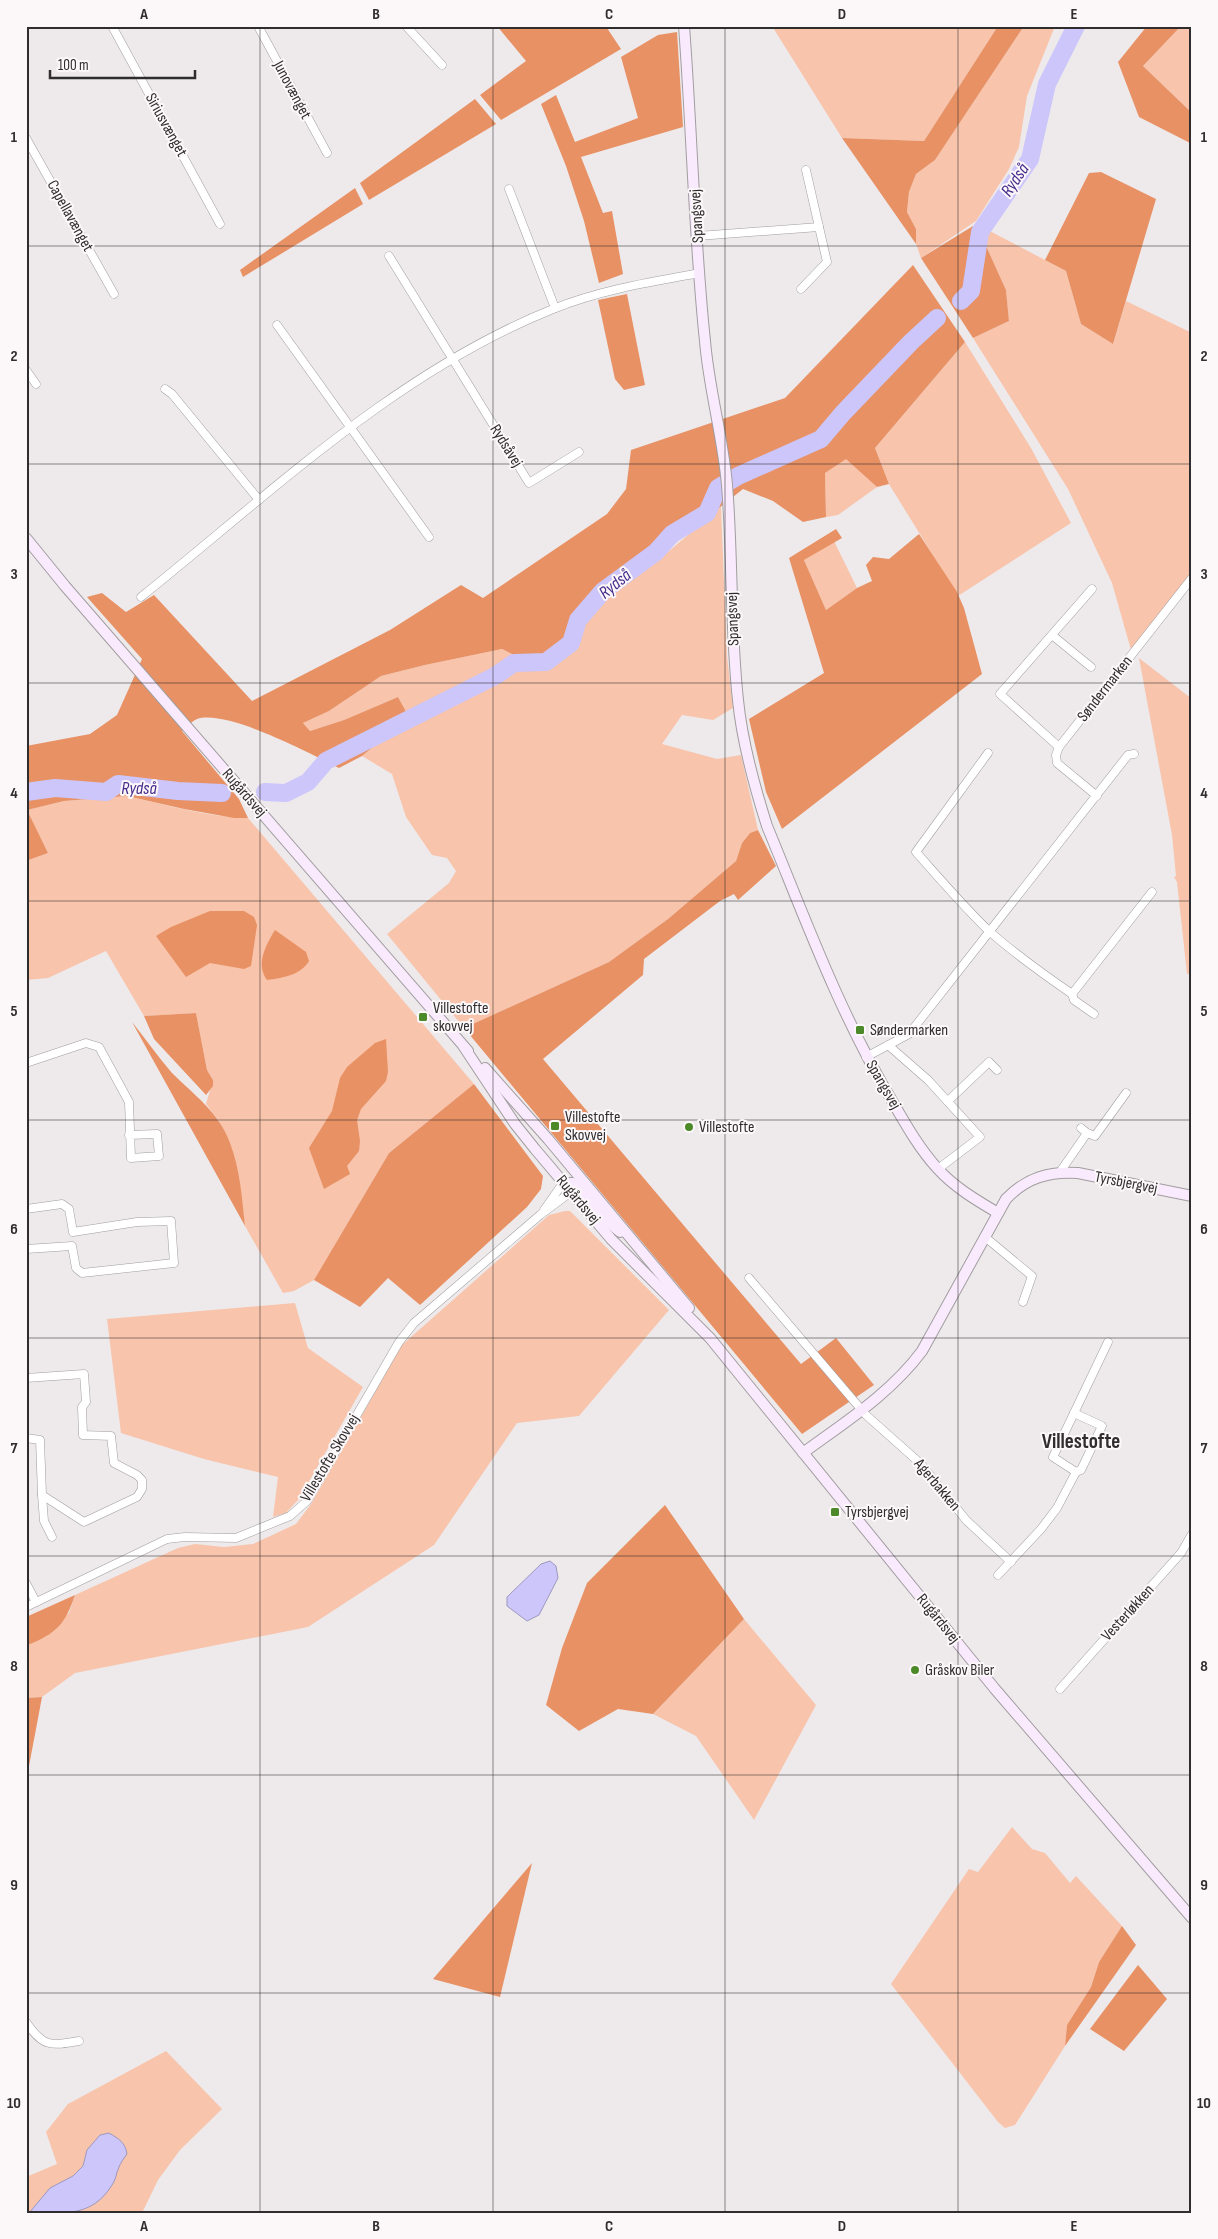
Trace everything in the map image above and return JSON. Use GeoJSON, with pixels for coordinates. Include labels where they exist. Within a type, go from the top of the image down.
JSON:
{"type":"FeatureCollection","features":[{"type":"Feature","properties":{"kind":"main road","name":"Spangsvej"},"geometry":{"type":"LineString","coordinates":[[684,26],[705,343],[726,475],[729,504],[734,655],[738,702],[750,766],[767,826],[838,1000],[866,1057],[916,1141],[938,1169],[961,1191],[998,1214]]}},
{"type":"Feature","properties":{"kind":"main road","name":"Rugårdsvej"},"geometry":{"type":"LineString","coordinates":[[26,538],[65,586],[464,1047],[499,1082],[575,1173],[577,1187],[611,1239],[710,1338]]}},
{"type":"Feature","properties":{"kind":"main road","name":"Rugårdsvej"},"geometry":{"type":"LineString","coordinates":[[464,1047],[515,1124],[563,1183]]}},
{"type":"Feature","properties":{"kind":"main road","name":"Tyrsbjergvej"},"geometry":{"type":"LineString","coordinates":[[803,1453],[862,1410],[897,1381],[922,1351],[1006,1200],[1016,1189],[1029,1180],[1060,1172],[1078,1173],[1192,1196]]}},
{"type":"Feature","properties":{"kind":"main road"},"geometry":{"type":"LineString","coordinates":[[563,1183],[575,1173]]}},
{"type":"Feature","properties":{"kind":"main road"},"geometry":{"type":"LineString","coordinates":[[563,1183],[572,1183],[577,1187]]}},
{"type":"Feature","properties":{"kind":"main road","name":"Rugårdsvej"},"geometry":{"type":"LineString","coordinates":[[577,1187],[603,1218],[617,1230],[632,1239],[995,1689],[1192,1918]]}},
{"type":"Feature","properties":{"kind":"street","name":"Siriusvænget"},"geometry":{"type":"LineString","coordinates":[[112,26],[220,224]]}},
{"type":"Feature","properties":{"kind":"street","name":"Junovænget"},"geometry":{"type":"LineString","coordinates":[[258,26],[327,153]]}},
{"type":"Feature","properties":{"kind":"street"},"geometry":{"type":"LineString","coordinates":[[406,26],[442,65]]}},
{"type":"Feature","properties":{"kind":"street","name":"Capellavænget"},"geometry":{"type":"LineString","coordinates":[[26,138],[114,294]]}},
{"type":"Feature","properties":{"kind":"street"},"geometry":{"type":"LineString","coordinates":[[801,288],[827,262],[806,170]]}},
{"type":"Feature","properties":{"kind":"street"},"geometry":{"type":"LineString","coordinates":[[509,188],[555,308]]}},
{"type":"Feature","properties":{"kind":"street"},"geometry":{"type":"LineString","coordinates":[[698,236],[819,227]]}},
{"type":"Feature","properties":{"kind":"street","name":"Rydsåvej"},"geometry":{"type":"LineString","coordinates":[[389,256],[529,483],[579,452]]}},
{"type":"Feature","properties":{"kind":"street"},"geometry":{"type":"LineString","coordinates":[[141,597],[350,428],[396,394],[452,358],[501,332],[555,308],[620,287],[700,273]]}},
{"type":"Feature","properties":{"kind":"street"},"geometry":{"type":"LineString","coordinates":[[277,325],[429,537]]}},
{"type":"Feature","properties":{"kind":"street"},"geometry":{"type":"LineString","coordinates":[[26,370],[36,384]]}},
{"type":"Feature","properties":{"kind":"street"},"geometry":{"type":"LineString","coordinates":[[165,389],[172,394],[259,500]]}},
{"type":"Feature","properties":{"kind":"street","name":"Søndermarken"},"geometry":{"type":"LineString","coordinates":[[1059,747],[1192,578]]}},
{"type":"Feature","properties":{"kind":"street"},"geometry":{"type":"LineString","coordinates":[[1092,589],[1000,694],[1059,747],[1056,755],[1058,763],[1097,796]]}},
{"type":"Feature","properties":{"kind":"street"},"geometry":{"type":"LineString","coordinates":[[1052,635],[1091,667]]}},
{"type":"Feature","properties":{"kind":"street"},"geometry":{"type":"LineString","coordinates":[[988,752],[916,852],[956,898],[990,931],[1031,966],[1072,994],[1074,1000],[1094,1014]]}},
{"type":"Feature","properties":{"kind":"street"},"geometry":{"type":"LineString","coordinates":[[866,1057],[909,1034],[1128,755],[1134,754]]}},
{"type":"Feature","properties":{"kind":"street"},"geometry":{"type":"LineString","coordinates":[[1072,994],[1152,892]]}},
{"type":"Feature","properties":{"kind":"street"},"geometry":{"type":"LineString","coordinates":[[26,1063],[86,1043],[99,1047],[129,1102],[129,1135],[131,1158],[160,1156],[157,1134],[129,1135]]}},
{"type":"Feature","properties":{"kind":"street","name":"Spangsvej"},"geometry":{"type":"LineString","coordinates":[[888,1045],[928,1080],[980,1137],[938,1169]]}},
{"type":"Feature","properties":{"kind":"street"},"geometry":{"type":"LineString","coordinates":[[948,1101],[989,1062],[997,1070]]}},
{"type":"Feature","properties":{"kind":"street"},"geometry":{"type":"LineString","coordinates":[[1060,1172],[1084,1130],[1096,1136],[1126,1093]]}},
{"type":"Feature","properties":{"kind":"street","name":"Villestofte Skovvej"},"geometry":{"type":"LineString","coordinates":[[540,1215],[563,1183]]}},
{"type":"Feature","properties":{"kind":"street","name":"Villestofte Skovvej"},"geometry":{"type":"LineString","coordinates":[[26,1607],[167,1539],[185,1537],[236,1538],[290,1516],[307,1501],[399,1342],[414,1323],[540,1215],[577,1187]]}},
{"type":"Feature","properties":{"kind":"street"},"geometry":{"type":"LineString","coordinates":[[26,1209],[62,1204],[69,1208],[73,1232],[137,1222],[171,1221],[174,1263],[82,1273],[76,1268],[72,1246],[26,1249]]}},
{"type":"Feature","properties":{"kind":"street"},"geometry":{"type":"LineString","coordinates":[[985,1237],[1032,1276],[1023,1302]]}},
{"type":"Feature","properties":{"kind":"street"},"geometry":{"type":"LineString","coordinates":[[749,1278],[862,1410]]}},
{"type":"Feature","properties":{"kind":"street"},"geometry":{"type":"LineString","coordinates":[[1076,1472],[1053,1457],[1108,1342]]}},
{"type":"Feature","properties":{"kind":"street"},"geometry":{"type":"LineString","coordinates":[[26,1378],[84,1374],[86,1402],[82,1407],[83,1435],[112,1436],[114,1463],[137,1475],[142,1480],[142,1489],[137,1497],[84,1522],[42,1496]]}},
{"type":"Feature","properties":{"kind":"street","name":"Agerbakken"},"geometry":{"type":"LineString","coordinates":[[862,1410],[921,1464],[966,1520],[1011,1562]]}},
{"type":"Feature","properties":{"kind":"street"},"geometry":{"type":"LineString","coordinates":[[998,1575],[1057,1508],[1076,1472],[1081,1470],[1102,1426],[1074,1412]]}},
{"type":"Feature","properties":{"kind":"street"},"geometry":{"type":"LineString","coordinates":[[26,1438],[40,1440],[44,1521],[52,1537]]}},
{"type":"Feature","properties":{"kind":"street","name":"Vesterløkken"},"geometry":{"type":"LineString","coordinates":[[1060,1689],[1181,1553],[1192,1534]]}},
{"type":"Feature","properties":{"kind":"street"},"geometry":{"type":"LineString","coordinates":[[26,1583],[36,1602]]}},
{"type":"Feature","properties":{"kind":"street"},"geometry":{"type":"LineString","coordinates":[[26,2022],[36,2036],[44,2042],[55,2045],[79,2041]]}},
{"type":"Feature","properties":{"kind":"shaded area"},"geometry":{"type":"Polygon","coordinates":[[[497,26],[608,26],[607,28],[621,49],[501,120],[480,95],[526,61],[497,26]]]}},
{"type":"Feature","properties":{"kind":"shaded area"},"geometry":{"type":"Polygon","coordinates":[[[772,26],[998,26],[924,141],[842,138],[772,26]]]}},
{"type":"Feature","properties":{"kind":"shaded area"},"geometry":{"type":"Polygon","coordinates":[[[998,26],[1024,26],[935,160],[916,174],[909,192],[907,212],[916,229],[916,244],[842,138],[924,141],[998,26]]]}},
{"type":"Feature","properties":{"kind":"shaded area"},"geometry":{"type":"Polygon","coordinates":[[[1024,26],[1055,26],[1027,96],[1019,147],[1009,169],[976,221],[921,258],[916,244],[916,229],[907,212],[909,192],[916,174],[935,160],[1024,26]]]}},
{"type":"Feature","properties":{"kind":"shaded area"},"geometry":{"type":"Polygon","coordinates":[[[1147,26],[1181,26],[1143,66],[1192,113],[1192,144],[1139,117],[1118,62],[1147,26]]]}},
{"type":"Feature","properties":{"kind":"shaded area"},"geometry":{"type":"Polygon","coordinates":[[[1181,26],[1192,26],[1192,113],[1143,66],[1181,26]]]}},
{"type":"Feature","properties":{"kind":"shaded area"},"geometry":{"type":"Polygon","coordinates":[[[677,32],[683,127],[581,157],[603,213],[612,211],[623,274],[599,283],[584,221],[566,166],[541,104],[556,95],[575,142],[638,118],[621,57],[658,35],[677,32]]]}},
{"type":"Feature","properties":{"kind":"shaded area"},"geometry":{"type":"Polygon","coordinates":[[[475,99],[496,124],[369,200],[360,183],[475,99]]]}},
{"type":"Feature","properties":{"kind":"shaded area"},"geometry":{"type":"Polygon","coordinates":[[[1101,172],[1156,199],[1113,344],[1081,324],[1066,271],[1045,260],[1089,173],[1101,172]]]}},
{"type":"Feature","properties":{"kind":"shaded area"},"geometry":{"type":"Polygon","coordinates":[[[355,188],[363,204],[243,277],[240,270],[355,188]]]}},
{"type":"Feature","properties":{"kind":"shaded area"},"geometry":{"type":"Polygon","coordinates":[[[973,226],[982,237],[1006,290],[1009,321],[973,338],[921,258],[973,226]]]}},
{"type":"Feature","properties":{"kind":"shaded area"},"geometry":{"type":"Polygon","coordinates":[[[986,229],[1066,271],[1081,324],[1113,344],[1126,301],[1192,333],[1192,572],[1131,650],[1112,583],[1068,489],[973,338],[1009,321],[1006,290],[982,237],[986,229]]]}},
{"type":"Feature","properties":{"kind":"shaded area"},"geometry":{"type":"Polygon","coordinates":[[[913,265],[965,342],[875,448],[889,484],[877,487],[846,459],[825,473],[826,517],[803,522],[773,501],[743,489],[590,611],[544,670],[502,649],[425,665],[381,676],[329,711],[303,723],[310,731],[344,720],[398,697],[409,717],[362,756],[339,768],[269,734],[248,726],[228,720],[197,719],[182,731],[239,799],[248,818],[234,818],[184,809],[127,796],[64,801],[27,810],[48,853],[26,861],[26,746],[90,734],[117,715],[142,659],[87,597],[102,593],[126,612],[154,595],[252,701],[390,630],[461,585],[483,598],[607,514],[626,489],[631,450],[785,398],[913,265]]]}},
{"type":"Feature","properties":{"kind":"shaded area"},"geometry":{"type":"Polygon","coordinates":[[[627,294],[645,385],[624,390],[615,379],[598,300],[627,294]]]}},
{"type":"Feature","properties":{"kind":"shaded area"},"geometry":{"type":"Polygon","coordinates":[[[965,342],[1031,448],[1071,523],[958,596],[889,484],[875,448],[965,342]]]}},
{"type":"Feature","properties":{"kind":"shaded area"},"geometry":{"type":"Polygon","coordinates":[[[846,458],[877,487],[838,515],[826,517],[825,473],[846,458]]]}},
{"type":"Feature","properties":{"kind":"shaded area"},"geometry":{"type":"Polygon","coordinates":[[[721,507],[727,656],[733,708],[713,720],[682,715],[662,744],[717,759],[741,755],[758,830],[750,833],[742,843],[736,861],[668,919],[609,962],[464,1028],[387,934],[449,883],[456,871],[447,858],[432,855],[406,817],[392,774],[362,756],[409,717],[398,697],[344,720],[310,731],[303,723],[329,711],[381,676],[425,665],[502,649],[544,670],[590,611],[650,567],[721,507]]]}},
{"type":"Feature","properties":{"kind":"shaded area"},"geometry":{"type":"Polygon","coordinates":[[[836,529],[842,538],[804,560],[826,610],[857,588],[872,581],[866,565],[873,557],[889,559],[919,534],[957,592],[964,608],[982,674],[782,829],[766,792],[749,719],[824,673],[789,558],[836,529]]]}},
{"type":"Feature","properties":{"kind":"shaded area"},"geometry":{"type":"Polygon","coordinates":[[[834,541],[857,588],[826,610],[804,560],[834,541]]]}},
{"type":"Feature","properties":{"kind":"shaded area"},"geometry":{"type":"Polygon","coordinates":[[[1139,658],[1192,699],[1192,974],[1187,974],[1177,882],[1174,877],[1176,876],[1172,835],[1139,658]]]}},
{"type":"Feature","properties":{"kind":"shaded area"},"geometry":{"type":"Polygon","coordinates":[[[127,796],[203,813],[248,818],[474,1084],[389,1153],[314,1280],[294,1291],[283,1293],[245,1226],[237,1168],[229,1142],[219,1121],[206,1104],[213,1080],[207,1070],[196,1013],[144,1016],[106,951],[48,978],[26,980],[26,861],[48,853],[26,810],[64,801],[127,796]]]}},
{"type":"Feature","properties":{"kind":"shaded area"},"geometry":{"type":"Polygon","coordinates":[[[758,830],[776,866],[738,900],[734,894],[720,901],[644,959],[643,975],[543,1059],[801,1364],[836,1338],[874,1385],[802,1434],[464,1028],[609,962],[668,919],[736,861],[742,843],[750,833],[758,830]]]}},
{"type":"Feature","properties":{"kind":"shaded area"},"geometry":{"type":"Polygon","coordinates":[[[210,911],[244,911],[254,917],[257,925],[251,966],[244,969],[210,963],[186,977],[156,936],[171,927],[210,911]]]}},
{"type":"Feature","properties":{"kind":"shaded area"},"geometry":{"type":"Polygon","coordinates":[[[275,930],[306,952],[309,961],[306,966],[296,973],[267,980],[262,968],[262,961],[265,948],[275,930]]]}},
{"type":"Feature","properties":{"kind":"shaded area"},"geometry":{"type":"Polygon","coordinates":[[[196,1013],[207,1070],[213,1080],[213,1086],[206,1095],[154,1039],[144,1016],[196,1013]]]}},
{"type":"Feature","properties":{"kind":"shaded area"},"geometry":{"type":"Polygon","coordinates":[[[132,1022],[172,1073],[213,1113],[225,1132],[238,1173],[245,1226],[132,1022]]]}},
{"type":"Feature","properties":{"kind":"shaded area"},"geometry":{"type":"Polygon","coordinates":[[[386,1039],[388,1072],[386,1081],[361,1109],[357,1120],[360,1141],[359,1151],[347,1166],[350,1174],[324,1189],[309,1148],[332,1111],[340,1078],[347,1067],[375,1043],[386,1039]]]}},
{"type":"Feature","properties":{"kind":"shaded area"},"geometry":{"type":"Polygon","coordinates":[[[474,1084],[543,1176],[541,1189],[527,1207],[420,1305],[388,1278],[360,1307],[314,1280],[389,1153],[474,1084]]]}},
{"type":"Feature","properties":{"kind":"shaded area"},"geometry":{"type":"Polygon","coordinates":[[[570,1211],[669,1310],[579,1416],[517,1423],[434,1545],[308,1627],[75,1673],[42,1697],[26,1698],[26,1644],[29,1645],[69,1613],[75,1595],[178,1548],[195,1544],[224,1547],[253,1544],[296,1524],[311,1504],[402,1345],[549,1215],[570,1211]]]}},
{"type":"Feature","properties":{"kind":"shaded area"},"geometry":{"type":"Polygon","coordinates":[[[295,1303],[308,1348],[363,1387],[299,1499],[286,1513],[273,1517],[278,1477],[204,1459],[121,1433],[107,1319],[295,1303]]]}},
{"type":"Feature","properties":{"kind":"shaded area"},"geometry":{"type":"Polygon","coordinates":[[[665,1505],[744,1619],[653,1714],[618,1709],[579,1731],[546,1705],[562,1648],[587,1583],[665,1505]]]}},
{"type":"Feature","properties":{"kind":"shaded area"},"geometry":{"type":"Polygon","coordinates":[[[550,1561],[556,1566],[558,1578],[539,1615],[527,1621],[507,1606],[507,1597],[541,1564],[550,1561]]]}},
{"type":"Feature","properties":{"kind":"shaded area"},"geometry":{"type":"Polygon","coordinates":[[[75,1595],[63,1621],[53,1632],[28,1645],[26,1644],[26,1617],[75,1595]]]}},
{"type":"Feature","properties":{"kind":"shaded area"},"geometry":{"type":"Polygon","coordinates":[[[744,1619],[816,1705],[754,1820],[696,1736],[653,1714],[744,1619]]]}},
{"type":"Feature","properties":{"kind":"shaded area"},"geometry":{"type":"Polygon","coordinates":[[[42,1697],[26,1782],[26,1698],[42,1697]]]}},
{"type":"Feature","properties":{"kind":"shaded area"},"geometry":{"type":"Polygon","coordinates":[[[1012,1827],[1032,1849],[1045,1853],[1070,1883],[1076,1876],[1122,1926],[1099,1962],[1091,1987],[1067,2025],[1065,2046],[1015,2125],[1005,2128],[998,2122],[891,1984],[969,1869],[978,1872],[1012,1827]]]}},
{"type":"Feature","properties":{"kind":"shaded area"},"geometry":{"type":"Polygon","coordinates":[[[532,1863],[500,1997],[433,1979],[532,1863]]]}},
{"type":"Feature","properties":{"kind":"shaded area"},"geometry":{"type":"Polygon","coordinates":[[[1122,1926],[1136,1945],[1065,2046],[1067,2025],[1091,1987],[1099,1962],[1122,1926]]]}},
{"type":"Feature","properties":{"kind":"shaded area"},"geometry":{"type":"Polygon","coordinates":[[[1138,1965],[1167,1999],[1124,2051],[1090,2029],[1138,1965]]]}},
{"type":"Feature","properties":{"kind":"shaded area"},"geometry":{"type":"Polygon","coordinates":[[[166,2051],[222,2109],[180,2150],[158,2180],[142,2213],[26,2213],[26,2177],[57,2164],[46,2132],[68,2104],[166,2051]]]}},
{"type":"Feature","properties":{"kind":"shaded area"},"geometry":{"type":"Polygon","coordinates":[[[109,2133],[121,2141],[125,2146],[127,2154],[120,2165],[113,2183],[104,2196],[86,2208],[75,2211],[64,2213],[29,2213],[50,2188],[73,2176],[83,2166],[87,2150],[100,2135],[109,2133]]]}},
{"type":"Feature","properties":{"kind":"waterway","name":"Rydså"},"geometry":{"type":"LineString","coordinates":[[961,301],[971,291],[980,232],[1030,159],[1047,84],[1076,26]]}},
{"type":"Feature","properties":{"kind":"waterway","name":"Rydså"},"geometry":{"type":"LineString","coordinates":[[265,792],[286,793],[308,782],[326,761],[495,676],[514,663],[546,662],[571,643],[578,620],[603,591],[656,552],[672,534],[707,513],[718,488],[738,476],[821,439],[843,413],[911,342],[937,318]]}},
{"type":"Feature","properties":{"kind":"waterway","name":"Rydså"},"geometry":{"type":"LineString","coordinates":[[26,792],[55,788],[106,792],[118,784],[178,791],[222,793]]}},
{"type":"Feature","properties":{"kind":"place","name":"Villestofte skovvej"},"geometry":{"type":"Point","coordinates":[423,1017]}},
{"type":"Feature","properties":{"kind":"place","name":"Søndermarken"},"geometry":{"type":"Point","coordinates":[860,1030]}},
{"type":"Feature","properties":{"kind":"place","name":"Villestofte Skovvej"},"geometry":{"type":"Point","coordinates":[555,1126]}},
{"type":"Feature","properties":{"kind":"place","name":"Villestofte"},"geometry":{"type":"Point","coordinates":[689,1127]}},
{"type":"Feature","properties":{"kind":"place","name":"Tyrsbjergvej"},"geometry":{"type":"Point","coordinates":[835,1512]}},
{"type":"Feature","properties":{"kind":"place","name":"Gråskov Biler"},"geometry":{"type":"Point","coordinates":[915,1670]}},
{"type":"Feature","properties":{"kind":"district","name":"Villestofte"},"geometry":{"type":"Point","coordinates":[1081,1441]}}]}
